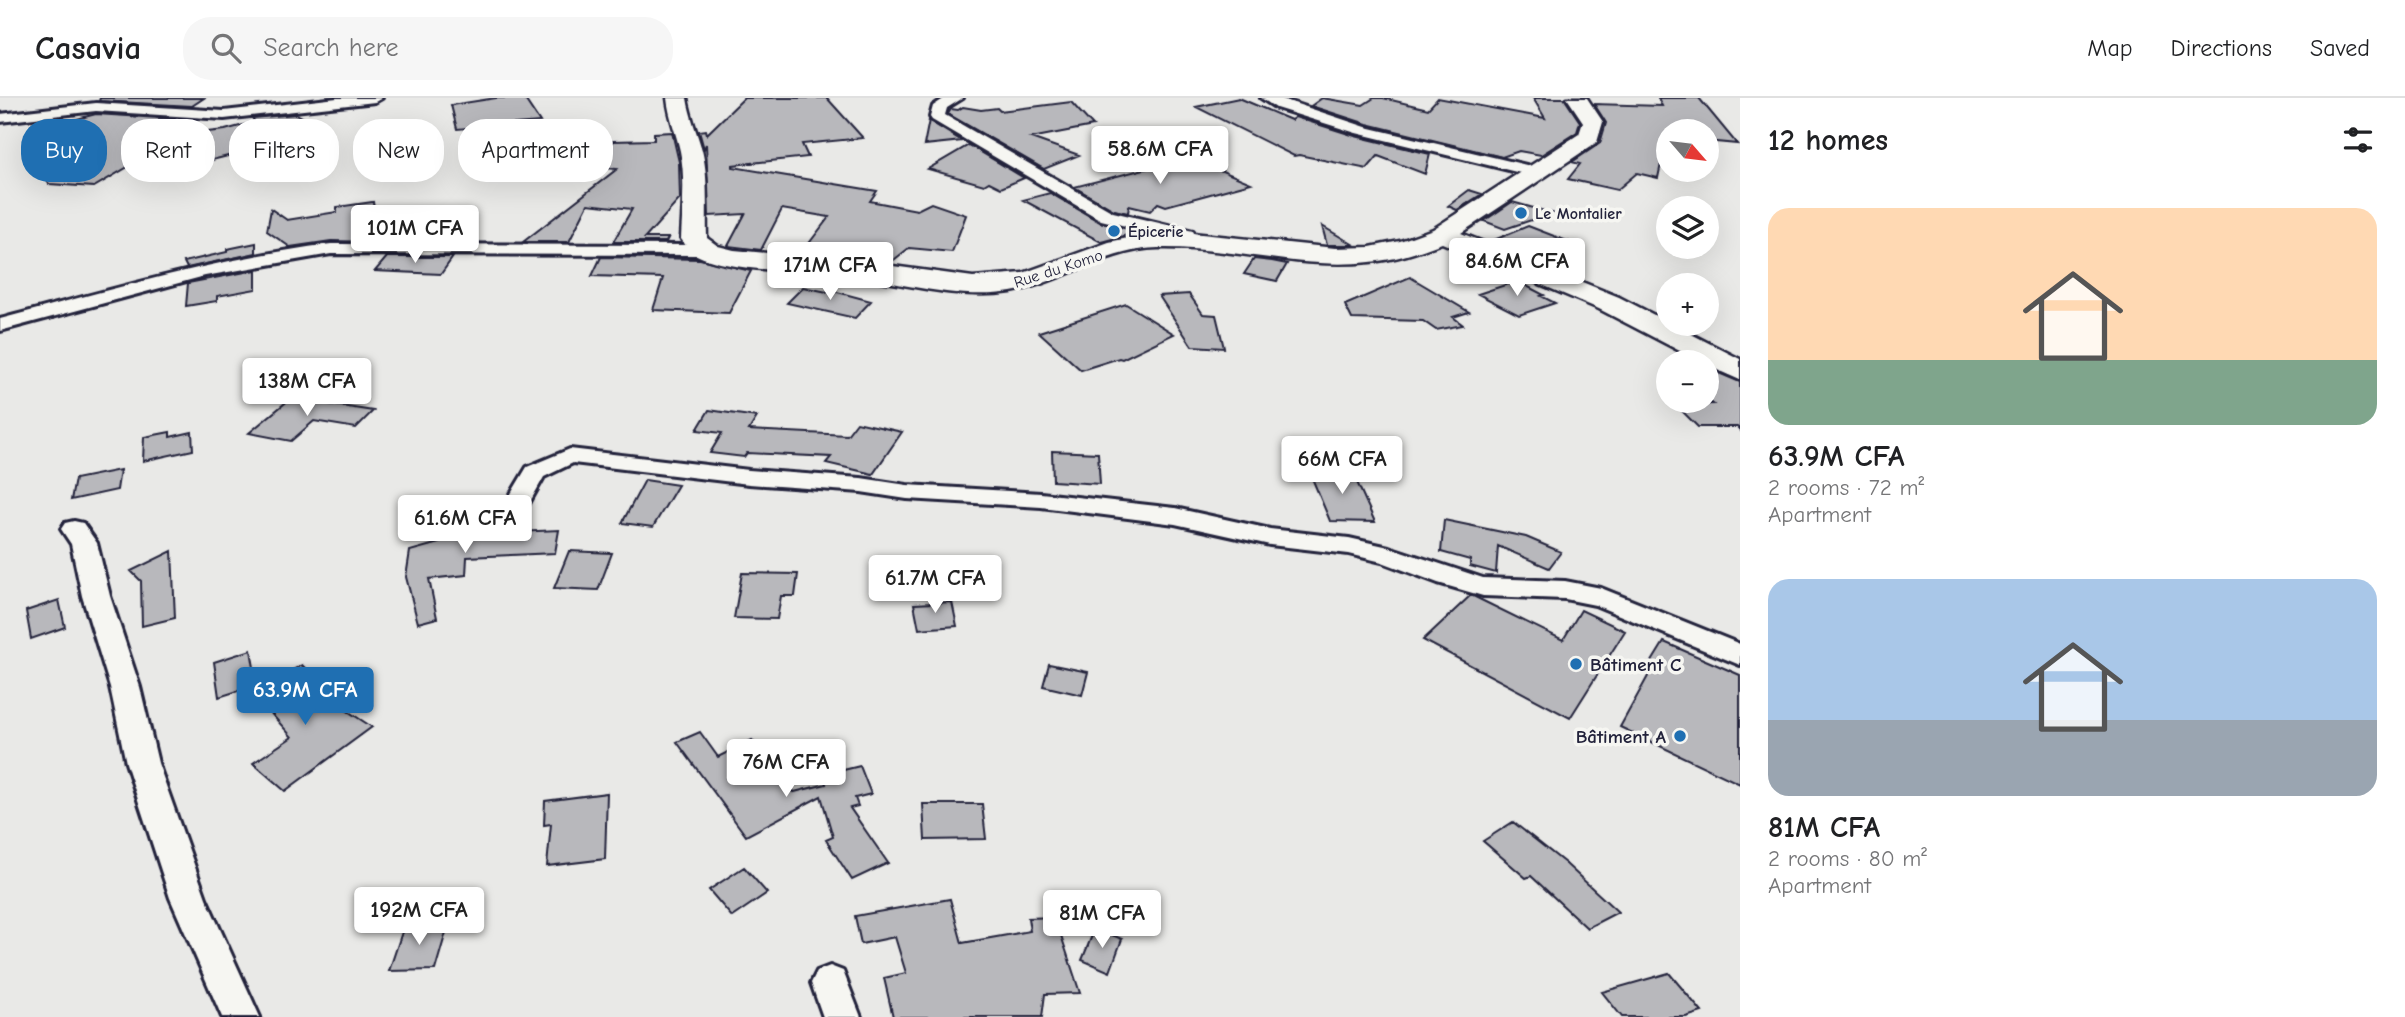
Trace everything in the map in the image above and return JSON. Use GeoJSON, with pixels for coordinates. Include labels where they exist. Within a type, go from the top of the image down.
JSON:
{"type":"FeatureCollection","features":[{"type":"Feature","properties":{"kind":"street"},"geometry":{"type":"LineString","coordinates":[[0,118],[96,107],[234,114],[375,98]]}},
{"type":"Feature","properties":{"kind":"street"},"geometry":{"type":"LineString","coordinates":[[677,98],[680,122],[691,151],[694,175],[694,239],[705,250]]}},
{"type":"Feature","properties":{"kind":"street"},"geometry":{"type":"LineString","coordinates":[[956,98],[940,106],[937,117],[1107,216],[1186,235],[1189,240]]}},
{"type":"Feature","properties":{"kind":"street"},"geometry":{"type":"LineString","coordinates":[[1268,98],[1281,105],[1361,130],[1537,172]]}},
{"type":"Feature","properties":{"kind":"street","name":"Rue du Komo"},"geometry":{"type":"LineString","coordinates":[[705,250],[729,257],[859,269],[940,283],[978,286],[1020,283],[1151,240],[1189,240],[1278,253],[1340,256],[1393,252],[1416,247],[1442,234],[1589,137],[1593,122],[1577,98]]}},
{"type":"Feature","properties":{"kind":"street"},"geometry":{"type":"LineString","coordinates":[[1442,234],[1609,303],[1740,371]]}},
{"type":"Feature","properties":{"kind":"street"},"geometry":{"type":"LineString","coordinates":[[0,325],[174,278],[302,252],[331,249],[705,250]]}},
{"type":"Feature","properties":{"kind":"street"},"geometry":{"type":"LineString","coordinates":[[518,502],[535,472],[570,456],[749,477],[861,485],[906,492],[995,496],[1175,516],[1270,537],[1349,545],[1389,555],[1447,577],[1483,587],[1565,590],[1601,597],[1740,655]]}},
{"type":"Feature","properties":{"kind":"street"},"geometry":{"type":"LineString","coordinates":[[74,529],[84,543],[96,596],[125,687],[142,763],[188,898],[241,1017]]}},
{"type":"Feature","properties":{"kind":"building"},"geometry":{"type":"Polygon","coordinates":[[[100,98],[204,98],[192,106],[99,101],[100,98]]]}},
{"type":"Feature","properties":{"kind":"building"},"geometry":{"type":"Polygon","coordinates":[[[496,98],[524,98],[538,119],[458,119],[457,129],[451,105],[496,98]]]}},
{"type":"Feature","properties":{"kind":"building"},"geometry":{"type":"Polygon","coordinates":[[[744,98],[827,98],[863,138],[802,144],[808,157],[733,167],[877,191],[870,201],[917,210],[931,203],[966,215],[952,252],[909,248],[890,263],[807,246],[829,217],[782,209],[761,250],[728,246],[745,214],[709,216],[706,144],[704,149],[699,131],[706,130],[707,134],[744,98]]]}},
{"type":"Feature","properties":{"kind":"building"},"geometry":{"type":"Polygon","coordinates":[[[1239,98],[1291,120],[1295,117],[1355,136],[1430,154],[1425,174],[1378,156],[1367,169],[1294,156],[1196,107],[1239,98]]]}},
{"type":"Feature","properties":{"kind":"building"},"geometry":{"type":"Polygon","coordinates":[[[1322,98],[1363,105],[1374,98],[1383,98],[1428,109],[1438,98],[1545,118],[1533,98],[1564,98],[1580,122],[1577,132],[1541,155],[1519,151],[1502,157],[1367,124],[1311,106],[1322,98]]]}},
{"type":"Feature","properties":{"kind":"building"},"geometry":{"type":"Polygon","coordinates":[[[1658,98],[1699,98],[1716,119],[1656,119],[1656,178],[1637,173],[1617,190],[1568,179],[1580,164],[1572,162],[1600,143],[1606,123],[1594,104],[1662,106],[1658,98]]]}},
{"type":"Feature","properties":{"kind":"building"},"geometry":{"type":"Polygon","coordinates":[[[1071,102],[1093,126],[1031,138],[1079,155],[1044,169],[948,114],[951,109],[958,110],[963,107],[981,110],[997,108],[1000,111],[1071,102]]]}},
{"type":"Feature","properties":{"kind":"building"},"geometry":{"type":"Polygon","coordinates":[[[96,114],[175,119],[121,119],[121,171],[107,179],[107,119],[77,119],[96,114]]]}},
{"type":"Feature","properties":{"kind":"building"},"geometry":{"type":"Polygon","coordinates":[[[296,114],[306,119],[253,119],[296,114]]]}},
{"type":"Feature","properties":{"kind":"building"},"geometry":{"type":"Polygon","coordinates":[[[929,120],[931,122],[962,141],[924,145],[929,120]]]}},
{"type":"Feature","properties":{"kind":"building"},"geometry":{"type":"Polygon","coordinates":[[[1719,122],[1737,144],[1719,142],[1719,122]]]}},
{"type":"Feature","properties":{"kind":"building"},"geometry":{"type":"Polygon","coordinates":[[[229,129],[229,156],[215,159],[215,131],[229,129]]]}},
{"type":"Feature","properties":{"kind":"building"},"geometry":{"type":"Polygon","coordinates":[[[672,132],[679,162],[680,199],[645,238],[668,238],[666,242],[613,242],[632,209],[588,204],[569,242],[523,242],[600,182],[613,182],[613,172],[617,169],[613,169],[613,141],[654,140],[654,133],[672,132]]]}},
{"type":"Feature","properties":{"kind":"building"},"geometry":{"type":"Polygon","coordinates":[[[969,145],[1024,178],[1001,188],[989,182],[984,185],[928,169],[969,145]]]}},
{"type":"Feature","properties":{"kind":"building"},"geometry":{"type":"Polygon","coordinates":[[[1183,159],[1203,169],[1215,168],[1251,183],[1166,206],[1158,203],[1150,211],[1129,206],[1128,213],[1114,210],[1074,187],[1183,159]]]}},
{"type":"Feature","properties":{"kind":"building"},"geometry":{"type":"Polygon","coordinates":[[[48,182],[102,182],[94,187],[48,182]]]}},
{"type":"Feature","properties":{"kind":"building"},"geometry":{"type":"Polygon","coordinates":[[[1469,190],[1482,194],[1457,210],[1448,206],[1469,190]]]}},
{"type":"Feature","properties":{"kind":"building"},"geometry":{"type":"Polygon","coordinates":[[[1050,193],[1100,222],[1128,229],[1127,235],[1101,242],[1023,200],[1050,193]]]}},
{"type":"Feature","properties":{"kind":"building"},"geometry":{"type":"Polygon","coordinates":[[[373,202],[374,209],[395,208],[377,242],[331,241],[290,247],[267,231],[271,209],[287,220],[337,212],[337,207],[373,202]]]}},
{"type":"Feature","properties":{"kind":"building"},"geometry":{"type":"Polygon","coordinates":[[[1512,202],[1552,213],[1505,229],[1484,221],[1512,202]]]}},
{"type":"Feature","properties":{"kind":"building"},"geometry":{"type":"Polygon","coordinates":[[[1322,226],[1354,245],[1327,245],[1322,226]]]}},
{"type":"Feature","properties":{"kind":"building"},"geometry":{"type":"Polygon","coordinates":[[[1528,226],[1575,244],[1537,261],[1507,249],[1511,247],[1494,240],[1528,226]]]}},
{"type":"Feature","properties":{"kind":"building"},"geometry":{"type":"Polygon","coordinates":[[[405,235],[467,237],[463,242],[400,242],[405,235]]]}},
{"type":"Feature","properties":{"kind":"building"},"geometry":{"type":"Polygon","coordinates":[[[256,243],[256,253],[187,268],[184,262],[227,252],[227,249],[256,243]]]}},
{"type":"Feature","properties":{"kind":"building"},"geometry":{"type":"Polygon","coordinates":[[[387,257],[453,257],[441,274],[375,271],[387,257]]]}},
{"type":"Feature","properties":{"kind":"building"},"geometry":{"type":"Polygon","coordinates":[[[601,257],[700,259],[751,271],[729,313],[653,310],[663,278],[592,276],[601,257]]]}},
{"type":"Feature","properties":{"kind":"building"},"geometry":{"type":"Polygon","coordinates":[[[1254,259],[1287,264],[1277,281],[1244,274],[1254,259]]]}},
{"type":"Feature","properties":{"kind":"building"},"geometry":{"type":"Polygon","coordinates":[[[256,270],[256,289],[217,296],[217,301],[186,306],[188,283],[256,270]]]}},
{"type":"Feature","properties":{"kind":"building"},"geometry":{"type":"Polygon","coordinates":[[[1410,277],[1469,312],[1453,317],[1463,325],[1436,330],[1423,321],[1352,319],[1345,305],[1410,277]]]}},
{"type":"Feature","properties":{"kind":"building"},"geometry":{"type":"Polygon","coordinates":[[[1517,281],[1555,303],[1519,315],[1478,294],[1517,281]]]}},
{"type":"Feature","properties":{"kind":"building"},"geometry":{"type":"Polygon","coordinates":[[[803,287],[827,292],[830,290],[871,301],[855,318],[787,303],[803,287]]]}},
{"type":"Feature","properties":{"kind":"building"},"geometry":{"type":"Polygon","coordinates":[[[1189,294],[1203,314],[1216,315],[1224,348],[1192,346],[1159,296],[1189,294]]]}},
{"type":"Feature","properties":{"kind":"building"},"geometry":{"type":"Polygon","coordinates":[[[1126,304],[1174,334],[1122,359],[1081,370],[1039,332],[1126,304]]]}},
{"type":"Feature","properties":{"kind":"building"},"geometry":{"type":"Polygon","coordinates":[[[1719,373],[1740,382],[1740,430],[1737,427],[1698,427],[1684,413],[1719,413],[1719,373]]]}},
{"type":"Feature","properties":{"kind":"building"},"geometry":{"type":"Polygon","coordinates":[[[298,397],[373,411],[356,428],[314,421],[291,441],[249,433],[290,399],[298,397]]]}},
{"type":"Feature","properties":{"kind":"building"},"geometry":{"type":"Polygon","coordinates":[[[709,410],[757,417],[749,430],[847,435],[857,422],[902,432],[873,474],[826,463],[831,457],[747,453],[744,457],[710,453],[722,433],[697,430],[709,410]]]}},
{"type":"Feature","properties":{"kind":"building"},"geometry":{"type":"Polygon","coordinates":[[[170,432],[170,437],[192,432],[193,450],[143,461],[144,437],[170,432]]]}},
{"type":"Feature","properties":{"kind":"building"},"geometry":{"type":"Polygon","coordinates":[[[1052,451],[1098,453],[1100,484],[1053,481],[1052,451]]]}},
{"type":"Feature","properties":{"kind":"building"},"geometry":{"type":"Polygon","coordinates":[[[120,470],[117,490],[71,500],[75,479],[120,470]]]}},
{"type":"Feature","properties":{"kind":"building"},"geometry":{"type":"Polygon","coordinates":[[[1309,471],[1352,471],[1375,522],[1330,521],[1309,471]]]}},
{"type":"Feature","properties":{"kind":"building"},"geometry":{"type":"Polygon","coordinates":[[[645,480],[678,485],[653,527],[622,523],[645,480]]]}},
{"type":"Feature","properties":{"kind":"building"},"geometry":{"type":"Polygon","coordinates":[[[478,512],[474,534],[559,530],[555,553],[467,557],[466,575],[429,579],[437,618],[418,623],[406,577],[410,551],[439,543],[444,515],[478,512]]]}},
{"type":"Feature","properties":{"kind":"building"},"geometry":{"type":"Polygon","coordinates":[[[1444,520],[1526,537],[1561,552],[1549,568],[1498,546],[1496,573],[1470,566],[1470,560],[1441,552],[1444,520]]]}},
{"type":"Feature","properties":{"kind":"building"},"geometry":{"type":"Polygon","coordinates":[[[172,551],[175,618],[142,626],[141,581],[131,571],[172,551]]]}},
{"type":"Feature","properties":{"kind":"building"},"geometry":{"type":"Polygon","coordinates":[[[569,551],[612,553],[598,590],[554,588],[569,551]]]}},
{"type":"Feature","properties":{"kind":"building"},"geometry":{"type":"Polygon","coordinates":[[[742,573],[798,574],[795,596],[781,596],[777,619],[734,618],[742,573]]]}},
{"type":"Feature","properties":{"kind":"building"},"geometry":{"type":"Polygon","coordinates":[[[1471,595],[1563,640],[1581,610],[1625,631],[1570,718],[1423,640],[1471,595]]]}},
{"type":"Feature","properties":{"kind":"building"},"geometry":{"type":"Polygon","coordinates":[[[59,600],[65,627],[31,639],[26,611],[59,600]]]}},
{"type":"Feature","properties":{"kind":"building"},"geometry":{"type":"Polygon","coordinates":[[[952,602],[957,626],[919,629],[914,604],[952,602]]]}},
{"type":"Feature","properties":{"kind":"building"},"geometry":{"type":"Polygon","coordinates":[[[1664,642],[1740,675],[1740,784],[1620,727],[1652,669],[1648,668],[1664,642]]]}},
{"type":"Feature","properties":{"kind":"building"},"geometry":{"type":"Polygon","coordinates":[[[251,650],[257,685],[219,697],[214,662],[251,650]]]}},
{"type":"Feature","properties":{"kind":"building"},"geometry":{"type":"Polygon","coordinates":[[[1049,664],[1088,672],[1082,695],[1043,686],[1049,664]]]}},
{"type":"Feature","properties":{"kind":"building"},"geometry":{"type":"Polygon","coordinates":[[[302,665],[343,708],[372,727],[285,791],[253,763],[292,737],[252,692],[302,665]]]}},
{"type":"Feature","properties":{"kind":"building"},"geometry":{"type":"Polygon","coordinates":[[[700,732],[718,757],[752,740],[794,792],[826,784],[823,775],[860,766],[871,794],[855,798],[858,806],[850,808],[888,863],[852,880],[826,840],[833,837],[821,796],[746,836],[677,742],[700,732]]]}},
{"type":"Feature","properties":{"kind":"building"},"geometry":{"type":"Polygon","coordinates":[[[607,793],[605,859],[547,866],[551,824],[544,825],[545,801],[607,793]]]}},
{"type":"Feature","properties":{"kind":"building"},"geometry":{"type":"Polygon","coordinates":[[[923,804],[982,804],[986,839],[925,840],[923,804]]]}},
{"type":"Feature","properties":{"kind":"building"},"geometry":{"type":"Polygon","coordinates":[[[1513,822],[1565,863],[1618,912],[1587,928],[1531,876],[1526,878],[1483,841],[1513,822]]]}},
{"type":"Feature","properties":{"kind":"building"},"geometry":{"type":"Polygon","coordinates":[[[744,867],[767,893],[732,917],[709,890],[744,867]]]}},
{"type":"Feature","properties":{"kind":"building"},"geometry":{"type":"Polygon","coordinates":[[[950,899],[962,943],[1030,931],[1028,918],[1055,917],[1080,993],[1045,994],[1042,1017],[893,1017],[884,978],[906,973],[895,937],[861,944],[855,916],[950,899]]]}},
{"type":"Feature","properties":{"kind":"building"},"geometry":{"type":"Polygon","coordinates":[[[449,922],[435,970],[389,971],[405,923],[449,922]]]}},
{"type":"Feature","properties":{"kind":"building"},"geometry":{"type":"Polygon","coordinates":[[[1095,928],[1122,939],[1110,972],[1082,960],[1095,928]]]}},
{"type":"Feature","properties":{"kind":"building"},"geometry":{"type":"Polygon","coordinates":[[[1669,973],[1702,1012],[1686,1017],[1622,1017],[1602,992],[1669,973]]]}},
{"type":"Feature","properties":{"kind":"place","name":"Le Montalier"},"geometry":{"type":"Point","coordinates":[1521,213]}},
{"type":"Feature","properties":{"kind":"place","name":"Épicerie"},"geometry":{"type":"Point","coordinates":[1114,231]}},
{"type":"Feature","properties":{"kind":"place","name":"Bâtiment C"},"geometry":{"type":"Point","coordinates":[1576,664]}},
{"type":"Feature","properties":{"kind":"place","name":"Bâtiment A"},"geometry":{"type":"Point","coordinates":[1680,736]}}]}
